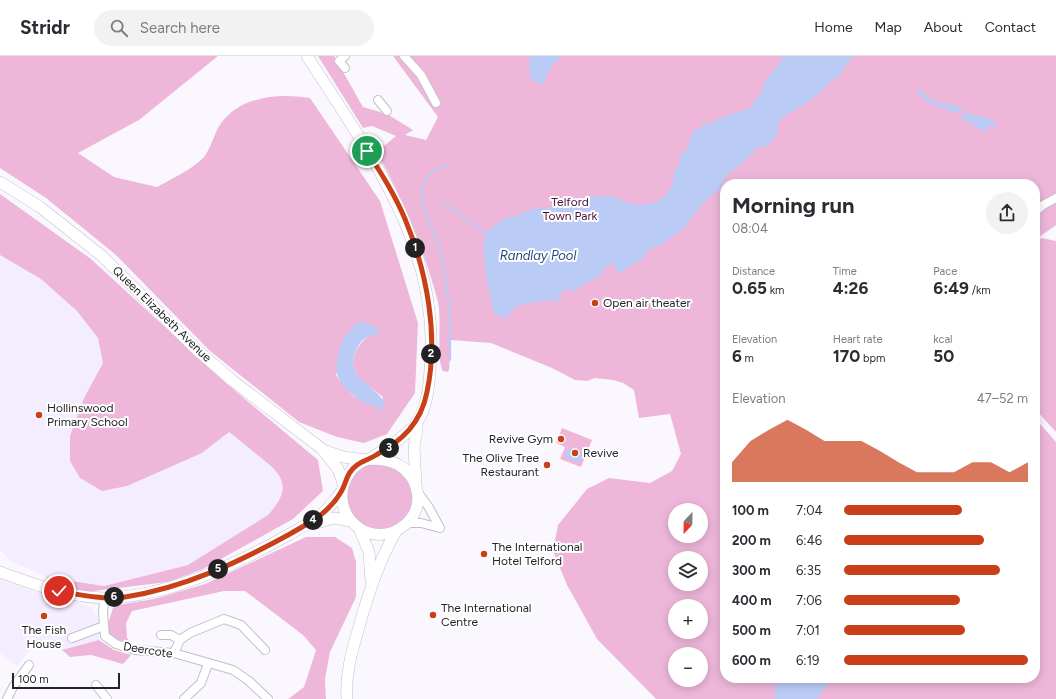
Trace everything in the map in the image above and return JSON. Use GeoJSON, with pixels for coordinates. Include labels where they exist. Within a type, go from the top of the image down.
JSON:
{"type":"FeatureCollection","features":[{"type":"Feature","properties":{"kind":"street"},"geometry":{"type":"LineString","coordinates":[[0,572],[59,591],[104,598],[125,597],[158,590],[214,571],[258,552],[304,526],[324,512],[342,487],[349,472],[357,465],[394,444],[416,422],[427,393],[431,357],[429,309],[424,281],[405,219],[387,184],[307,56]]}},
{"type":"Feature","properties":{"kind":"street"},"geometry":{"type":"LineString","coordinates":[[404,56],[420,75],[436,103]]}},
{"type":"Feature","properties":{"kind":"street"},"geometry":{"type":"LineString","coordinates":[[340,58],[344,68]]}},
{"type":"Feature","properties":{"kind":"street"},"geometry":{"type":"LineString","coordinates":[[378,100],[387,111]]}},
{"type":"Feature","properties":{"kind":"street","name":"Queen Elizabeth Avenue"},"geometry":{"type":"LineString","coordinates":[[0,182],[63,224],[102,256],[196,349],[233,381],[322,449],[338,469],[342,487]]}},
{"type":"Feature","properties":{"kind":"street"},"geometry":{"type":"LineString","coordinates":[[1040,208],[1056,198]]}},
{"type":"Feature","properties":{"kind":"street"},"geometry":{"type":"LineString","coordinates":[[347,699],[348,671],[351,654],[371,583],[383,555],[395,533],[408,523],[414,515],[418,505],[414,447],[417,428],[416,422]]}},
{"type":"Feature","properties":{"kind":"street","name":"Queen Elizabeth Avenue"},"geometry":{"type":"LineString","coordinates":[[322,449],[343,457],[368,459]]}},
{"type":"Feature","properties":{"kind":"street"},"geometry":{"type":"LineString","coordinates":[[368,459],[386,460],[405,470],[440,528],[421,523],[408,523]]}},
{"type":"Feature","properties":{"kind":"street"},"geometry":{"type":"LineString","coordinates":[[342,487],[342,502],[345,512],[355,525],[369,552],[371,583]]}},
{"type":"Feature","properties":{"kind":"street"},"geometry":{"type":"LineString","coordinates":[[304,526],[334,518],[355,525],[370,533],[395,533]]}},
{"type":"Feature","properties":{"kind":"street","name":"Deercote"},"geometry":{"type":"LineString","coordinates":[[104,598],[105,636],[116,644],[135,650],[174,653],[233,670],[249,681],[268,699]]}},
{"type":"Feature","properties":{"kind":"street"},"geometry":{"type":"LineString","coordinates":[[174,653],[180,640],[190,633],[224,619],[241,625],[265,650]]}},
{"type":"Feature","properties":{"kind":"street"},"geometry":{"type":"LineString","coordinates":[[72,638],[104,626]]}},
{"type":"Feature","properties":{"kind":"street"},"geometry":{"type":"LineString","coordinates":[[161,635],[171,635],[180,640]]}},
{"type":"Feature","properties":{"kind":"street"},"geometry":{"type":"LineString","coordinates":[[184,699],[201,682],[208,664]]}},
{"type":"Feature","properties":{"kind":"street"},"geometry":{"type":"LineString","coordinates":[[7,699],[13,686],[29,665]]}},
{"type":"Feature","properties":{"kind":"street"},"geometry":{"type":"LineString","coordinates":[[96,685],[107,699]]}},
{"type":"Feature","properties":{"kind":"shaded area","name":"Hollinswood Primary School"},"geometry":{"type":"Polygon","coordinates":[[[12,226],[202,453],[229,432],[277,470],[282,482],[282,492],[276,505],[268,515],[188,565],[104,586],[46,577],[11,561],[0,550],[0,254],[12,226]]]}},
{"type":"Feature","properties":{"kind":"shaded area"},"geometry":{"type":"Polygon","coordinates":[[[0,579],[32,591],[71,599],[91,608],[98,617],[99,640],[62,650],[45,650],[33,646],[17,666],[0,653],[0,579]]]}},
{"type":"Feature","properties":{"kind":"green space"},"geometry":{"type":"Polygon","coordinates":[[[0,56],[218,56],[139,120],[78,153],[114,177],[157,187],[196,164],[204,157],[209,150],[218,128],[226,117],[236,109],[247,103],[271,97],[284,96],[310,98],[380,201],[418,323],[415,393],[387,434],[364,443],[337,437],[299,422],[210,351],[116,255],[46,198],[0,168],[0,56]],[[361,321],[336,375],[354,396],[364,402],[376,406],[379,409],[383,397],[369,387],[358,376],[354,369],[353,363],[354,355],[359,346],[364,340],[376,334],[361,321]]]}},
{"type":"Feature","properties":{"kind":"green space","name":"Telford Town Park"},"geometry":{"type":"Polygon","coordinates":[[[318,56],[334,56],[363,107],[387,114],[413,130],[405,135],[426,140],[438,117],[393,56],[1056,56],[1056,225],[1040,236],[1040,179],[720,179],[720,683],[1040,683],[1040,424],[1056,442],[1056,699],[656,699],[597,639],[567,585],[553,551],[558,525],[587,489],[609,478],[650,483],[672,471],[681,454],[670,414],[639,418],[634,390],[623,383],[595,378],[587,381],[575,380],[552,368],[491,343],[451,340],[449,370],[448,372],[443,371],[440,358],[439,309],[432,281],[409,217],[390,176],[368,138],[376,138],[384,146],[396,136],[372,126],[363,128],[318,56]]]}},
{"type":"Feature","properties":{"kind":"green space"},"geometry":{"type":"Polygon","coordinates":[[[0,194],[91,259],[227,384],[318,460],[323,491],[293,519],[203,569],[168,582],[85,592],[54,586],[46,577],[104,586],[188,565],[268,515],[280,498],[282,484],[280,477],[269,464],[229,432],[202,453],[127,486],[102,491],[80,478],[70,461],[70,436],[84,398],[103,363],[98,338],[77,311],[41,279],[0,255],[0,194]]]}},
{"type":"Feature","properties":{"kind":"green space"},"geometry":{"type":"Polygon","coordinates":[[[1042,238],[1056,241],[1056,432],[1040,414],[1040,239],[1042,238]]]}},
{"type":"Feature","properties":{"kind":"green space","name":"Revive"},"geometry":{"type":"Polygon","coordinates":[[[562,428],[592,440],[581,467],[560,459],[565,447],[556,443],[562,428]]]}},
{"type":"Feature","properties":{"kind":"green space"},"geometry":{"type":"Polygon","coordinates":[[[380,462],[393,465],[404,472],[411,483],[414,496],[411,509],[404,520],[393,527],[380,530],[367,527],[356,520],[349,509],[346,496],[349,483],[356,472],[367,465],[380,462]]]}},
{"type":"Feature","properties":{"kind":"green space"},"geometry":{"type":"Polygon","coordinates":[[[306,537],[335,537],[352,548],[356,562],[356,597],[330,652],[325,679],[326,699],[288,699],[304,687],[316,650],[303,635],[245,591],[224,591],[132,611],[126,623],[127,638],[133,644],[116,639],[109,633],[108,624],[113,608],[118,605],[154,599],[205,584],[306,537]]]}},
{"type":"Feature","properties":{"kind":"green space"},"geometry":{"type":"Polygon","coordinates":[[[99,640],[114,650],[131,655],[123,664],[91,655],[70,657],[62,650],[99,640]]]}},
{"type":"Feature","properties":{"kind":"water"},"geometry":{"type":"Polygon","coordinates":[[[530,56],[562,56],[550,68],[545,83],[539,84],[531,80],[529,71],[530,56]]]}},
{"type":"Feature","properties":{"kind":"water","name":"Randlay Pool"},"geometry":{"type":"Polygon","coordinates":[[[783,56],[854,56],[848,62],[839,77],[833,79],[820,93],[801,107],[784,116],[778,123],[777,135],[768,146],[758,147],[724,179],[720,179],[720,189],[704,202],[683,229],[660,245],[648,250],[645,257],[619,274],[613,263],[602,270],[603,274],[571,292],[568,288],[558,295],[561,303],[548,301],[526,304],[513,310],[506,318],[495,315],[490,298],[484,262],[484,241],[486,234],[490,229],[508,217],[517,216],[531,210],[552,207],[578,199],[609,196],[642,205],[650,204],[663,198],[668,193],[674,179],[674,171],[679,166],[680,156],[689,146],[692,133],[697,129],[702,128],[702,124],[706,123],[710,126],[713,121],[750,108],[763,90],[765,81],[780,63],[783,56]]]}},
{"type":"Feature","properties":{"kind":"water"},"geometry":{"type":"Polygon","coordinates":[[[920,89],[930,99],[936,102],[965,108],[955,113],[929,103],[916,91],[920,89]]]}},
{"type":"Feature","properties":{"kind":"water"},"geometry":{"type":"Polygon","coordinates":[[[968,113],[988,118],[998,125],[997,127],[990,125],[985,132],[958,116],[968,113]]]}},
{"type":"Feature","properties":{"kind":"water"},"geometry":{"type":"Polygon","coordinates":[[[361,321],[376,327],[379,333],[361,342],[354,356],[353,364],[359,377],[382,398],[385,405],[380,410],[365,403],[351,393],[342,384],[337,374],[337,357],[342,342],[350,329],[361,321]]]}},
{"type":"Feature","properties":{"kind":"water"},"geometry":{"type":"Polygon","coordinates":[[[568,448],[582,453],[579,463],[567,458],[565,454],[568,448]]]}},
{"type":"Feature","properties":{"kind":"water"},"geometry":{"type":"Polygon","coordinates":[[[775,683],[827,683],[817,699],[775,699],[775,683]]]}},
{"type":"Feature","properties":{"kind":"waterway"},"geometry":{"type":"LineString","coordinates":[[447,165],[433,171],[426,179],[423,187],[422,198],[428,220],[439,247],[445,275],[450,317],[450,360]]}},
{"type":"Feature","properties":{"kind":"waterway"},"geometry":{"type":"LineString","coordinates":[[439,200],[486,233]]}},
{"type":"Feature","properties":{"kind":"place","name":"Open air theater"},"geometry":{"type":"Point","coordinates":[595,303]}},
{"type":"Feature","properties":{"kind":"place","name":"Hollinswood Primary School"},"geometry":{"type":"Point","coordinates":[39,415]}},
{"type":"Feature","properties":{"kind":"place","name":"Revive Gym"},"geometry":{"type":"Point","coordinates":[561,439]}},
{"type":"Feature","properties":{"kind":"place","name":"Revive"},"geometry":{"type":"Point","coordinates":[575,453]}},
{"type":"Feature","properties":{"kind":"place","name":"The Olive Tree Restaurant"},"geometry":{"type":"Point","coordinates":[547,465]}},
{"type":"Feature","properties":{"kind":"place","name":"The International Hotel Telford"},"geometry":{"type":"Point","coordinates":[484,554]}},
{"type":"Feature","properties":{"kind":"place","name":"The International Centre"},"geometry":{"type":"Point","coordinates":[433,615]}},
{"type":"Feature","properties":{"kind":"place","name":"The Fish House"},"geometry":{"type":"Point","coordinates":[44,616]}},
{"type":"Feature","properties":{"kind":"route"},"geometry":{"type":"LineString","coordinates":[[59,591],[104,598],[125,597],[158,590],[227,566],[258,552],[304,526],[324,512],[342,491],[343,483],[349,472],[357,465],[394,444],[416,422],[422,410],[427,393],[430,374],[432,337],[423,274],[405,219],[387,184],[367,151]]}}]}
